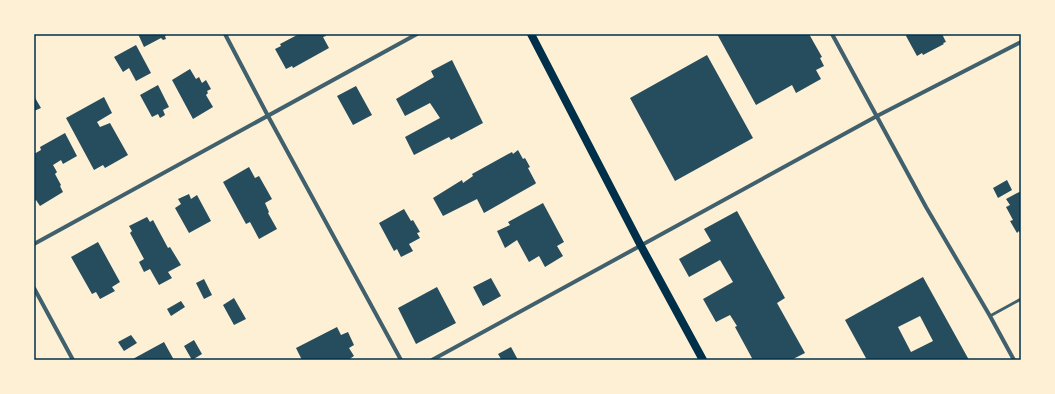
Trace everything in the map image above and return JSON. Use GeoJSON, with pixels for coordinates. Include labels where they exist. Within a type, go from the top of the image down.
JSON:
{"type":"FeatureCollection","features":[{"type":"Feature","properties":{"kind":"main road"},"geometry":{"type":"LineString","coordinates":[[531,34],[641,246],[703,360]]}},
{"type":"Feature","properties":{"kind":"street"},"geometry":{"type":"LineString","coordinates":[[225,34],[401,360]]}},
{"type":"Feature","properties":{"kind":"street"},"geometry":{"type":"LineString","coordinates":[[34,244],[417,34]]}},
{"type":"Feature","properties":{"kind":"street"},"geometry":{"type":"LineString","coordinates":[[832,34],[926,207],[1014,360]]}},
{"type":"Feature","properties":{"kind":"street"},"geometry":{"type":"LineString","coordinates":[[432,360],[877,116],[1021,42]]}},
{"type":"Feature","properties":{"kind":"street"},"geometry":{"type":"LineString","coordinates":[[34,288],[74,360]]}},
{"type":"Feature","properties":{"kind":"lane"},"geometry":{"type":"LineString","coordinates":[[990,316],[1021,299]]}},
{"type":"Feature","properties":{"kind":"building"},"geometry":{"type":"Polygon","coordinates":[[[138,34],[167,34],[165,36],[166,39],[163,40],[161,38],[144,47],[138,34]]]}},
{"type":"Feature","properties":{"kind":"building"},"geometry":{"type":"Polygon","coordinates":[[[299,34],[325,34],[326,36],[323,37],[329,48],[293,68],[292,66],[286,69],[275,49],[281,46],[280,44],[299,34]]]}},
{"type":"Feature","properties":{"kind":"building"},"geometry":{"type":"Polygon","coordinates":[[[717,34],[809,34],[822,57],[820,58],[824,66],[816,70],[821,79],[796,93],[792,85],[756,105],[717,34]]]}},
{"type":"Feature","properties":{"kind":"building"},"geometry":{"type":"Polygon","coordinates":[[[907,34],[942,34],[946,42],[923,55],[922,53],[917,56],[906,36],[907,34]]]}},
{"type":"Feature","properties":{"kind":"building"},"geometry":{"type":"Polygon","coordinates":[[[136,45],[151,73],[136,81],[129,68],[123,72],[114,57],[136,45]]]}},
{"type":"Feature","properties":{"kind":"building"},"geometry":{"type":"Polygon","coordinates":[[[707,55],[753,138],[675,181],[630,98],[707,55]]]}},
{"type":"Feature","properties":{"kind":"building"},"geometry":{"type":"Polygon","coordinates":[[[452,60],[483,123],[451,140],[449,137],[414,155],[405,137],[440,118],[430,103],[405,116],[396,99],[434,77],[431,71],[452,60]]]}},
{"type":"Feature","properties":{"kind":"building"},"geometry":{"type":"Polygon","coordinates":[[[190,69],[196,79],[199,77],[202,83],[206,80],[211,89],[207,91],[208,93],[206,95],[213,107],[193,119],[172,80],[190,69]]]}},
{"type":"Feature","properties":{"kind":"building"},"geometry":{"type":"Polygon","coordinates":[[[158,85],[169,107],[163,110],[165,115],[160,118],[158,114],[152,117],[140,95],[158,85]]]}},
{"type":"Feature","properties":{"kind":"building"},"geometry":{"type":"Polygon","coordinates":[[[356,86],[372,115],[353,125],[337,96],[356,86]]]}},
{"type":"Feature","properties":{"kind":"building"},"geometry":{"type":"Polygon","coordinates":[[[34,96],[41,108],[34,111],[34,96]]]}},
{"type":"Feature","properties":{"kind":"building"},"geometry":{"type":"Polygon","coordinates":[[[104,97],[112,113],[97,122],[100,127],[110,123],[128,155],[105,168],[103,165],[94,170],[66,118],[104,97]]]}},
{"type":"Feature","properties":{"kind":"building"},"geometry":{"type":"Polygon","coordinates":[[[65,133],[77,156],[63,164],[61,160],[53,165],[57,172],[55,174],[63,192],[40,206],[36,200],[34,202],[34,154],[41,150],[40,147],[65,133]]]}},
{"type":"Feature","properties":{"kind":"building"},"geometry":{"type":"Polygon","coordinates":[[[518,150],[530,167],[528,168],[536,183],[535,184],[484,213],[477,199],[443,216],[433,198],[462,180],[463,183],[473,176],[472,174],[512,152],[513,154],[518,150]]]}},
{"type":"Feature","properties":{"kind":"building"},"geometry":{"type":"Polygon","coordinates":[[[249,167],[255,178],[259,176],[272,199],[265,203],[269,212],[268,213],[277,229],[259,239],[250,222],[246,224],[223,182],[249,167]]]}},
{"type":"Feature","properties":{"kind":"building"},"geometry":{"type":"Polygon","coordinates":[[[1007,180],[1012,190],[998,198],[993,188],[1007,180]]]}},
{"type":"Feature","properties":{"kind":"building"},"geometry":{"type":"Polygon","coordinates":[[[1021,191],[1021,235],[1019,231],[1017,233],[1010,221],[1013,220],[1006,207],[1010,205],[1006,199],[1021,191]]]}},
{"type":"Feature","properties":{"kind":"building"},"geometry":{"type":"Polygon","coordinates":[[[189,194],[191,199],[197,195],[211,221],[189,233],[175,208],[181,204],[178,199],[189,194]]]}},
{"type":"Feature","properties":{"kind":"building"},"geometry":{"type":"Polygon","coordinates":[[[543,203],[564,242],[557,246],[563,256],[545,267],[539,256],[529,262],[517,240],[505,248],[497,231],[510,225],[508,222],[543,203]]]}},
{"type":"Feature","properties":{"kind":"building"},"geometry":{"type":"Polygon","coordinates":[[[404,209],[420,232],[417,233],[420,238],[409,244],[413,251],[401,257],[397,249],[394,251],[379,223],[404,209]]]}},
{"type":"Feature","properties":{"kind":"building"},"geometry":{"type":"Polygon","coordinates":[[[737,211],[785,298],[777,303],[805,353],[791,360],[753,360],[735,327],[737,326],[730,315],[716,322],[703,299],[733,282],[720,260],[689,277],[679,259],[711,241],[704,229],[737,211]]]}},
{"type":"Feature","properties":{"kind":"building"},"geometry":{"type":"Polygon","coordinates":[[[147,217],[150,222],[153,220],[168,248],[170,247],[181,265],[168,272],[172,278],[159,285],[150,269],[144,272],[139,262],[144,259],[130,233],[132,231],[129,226],[147,217]]]}},
{"type":"Feature","properties":{"kind":"building"},"geometry":{"type":"Polygon","coordinates":[[[98,242],[120,282],[112,287],[115,291],[100,299],[96,292],[92,294],[71,257],[98,242]]]}},
{"type":"Feature","properties":{"kind":"building"},"geometry":{"type":"Polygon","coordinates":[[[923,277],[969,360],[867,360],[845,320],[923,277]],[[920,316],[898,327],[911,352],[933,341],[920,316]]]}},
{"type":"Feature","properties":{"kind":"building"},"geometry":{"type":"Polygon","coordinates":[[[491,278],[501,296],[483,306],[473,287],[491,278]]]}},
{"type":"Feature","properties":{"kind":"building"},"geometry":{"type":"Polygon","coordinates":[[[204,279],[212,295],[204,299],[196,283],[204,279]]]}},
{"type":"Feature","properties":{"kind":"building"},"geometry":{"type":"Polygon","coordinates":[[[437,287],[456,323],[416,344],[398,308],[437,287]]]}},
{"type":"Feature","properties":{"kind":"building"},"geometry":{"type":"Polygon","coordinates":[[[234,298],[246,319],[234,325],[223,305],[234,298]]]}},
{"type":"Feature","properties":{"kind":"building"},"geometry":{"type":"Polygon","coordinates":[[[181,301],[185,307],[171,316],[167,309],[181,301]]]}},
{"type":"Feature","properties":{"kind":"building"},"geometry":{"type":"Polygon","coordinates":[[[337,327],[341,335],[348,332],[354,345],[349,348],[354,356],[348,360],[302,360],[296,348],[337,327]]]}},
{"type":"Feature","properties":{"kind":"building"},"geometry":{"type":"Polygon","coordinates":[[[131,335],[137,343],[124,351],[118,342],[131,335]]]}},
{"type":"Feature","properties":{"kind":"building"},"geometry":{"type":"Polygon","coordinates":[[[194,340],[202,354],[192,360],[184,346],[194,340]]]}},
{"type":"Feature","properties":{"kind":"building"},"geometry":{"type":"Polygon","coordinates":[[[164,342],[174,360],[131,360],[164,342]]]}},
{"type":"Feature","properties":{"kind":"building"},"geometry":{"type":"Polygon","coordinates":[[[511,347],[518,360],[500,360],[501,359],[498,354],[511,347]]]}}]}
